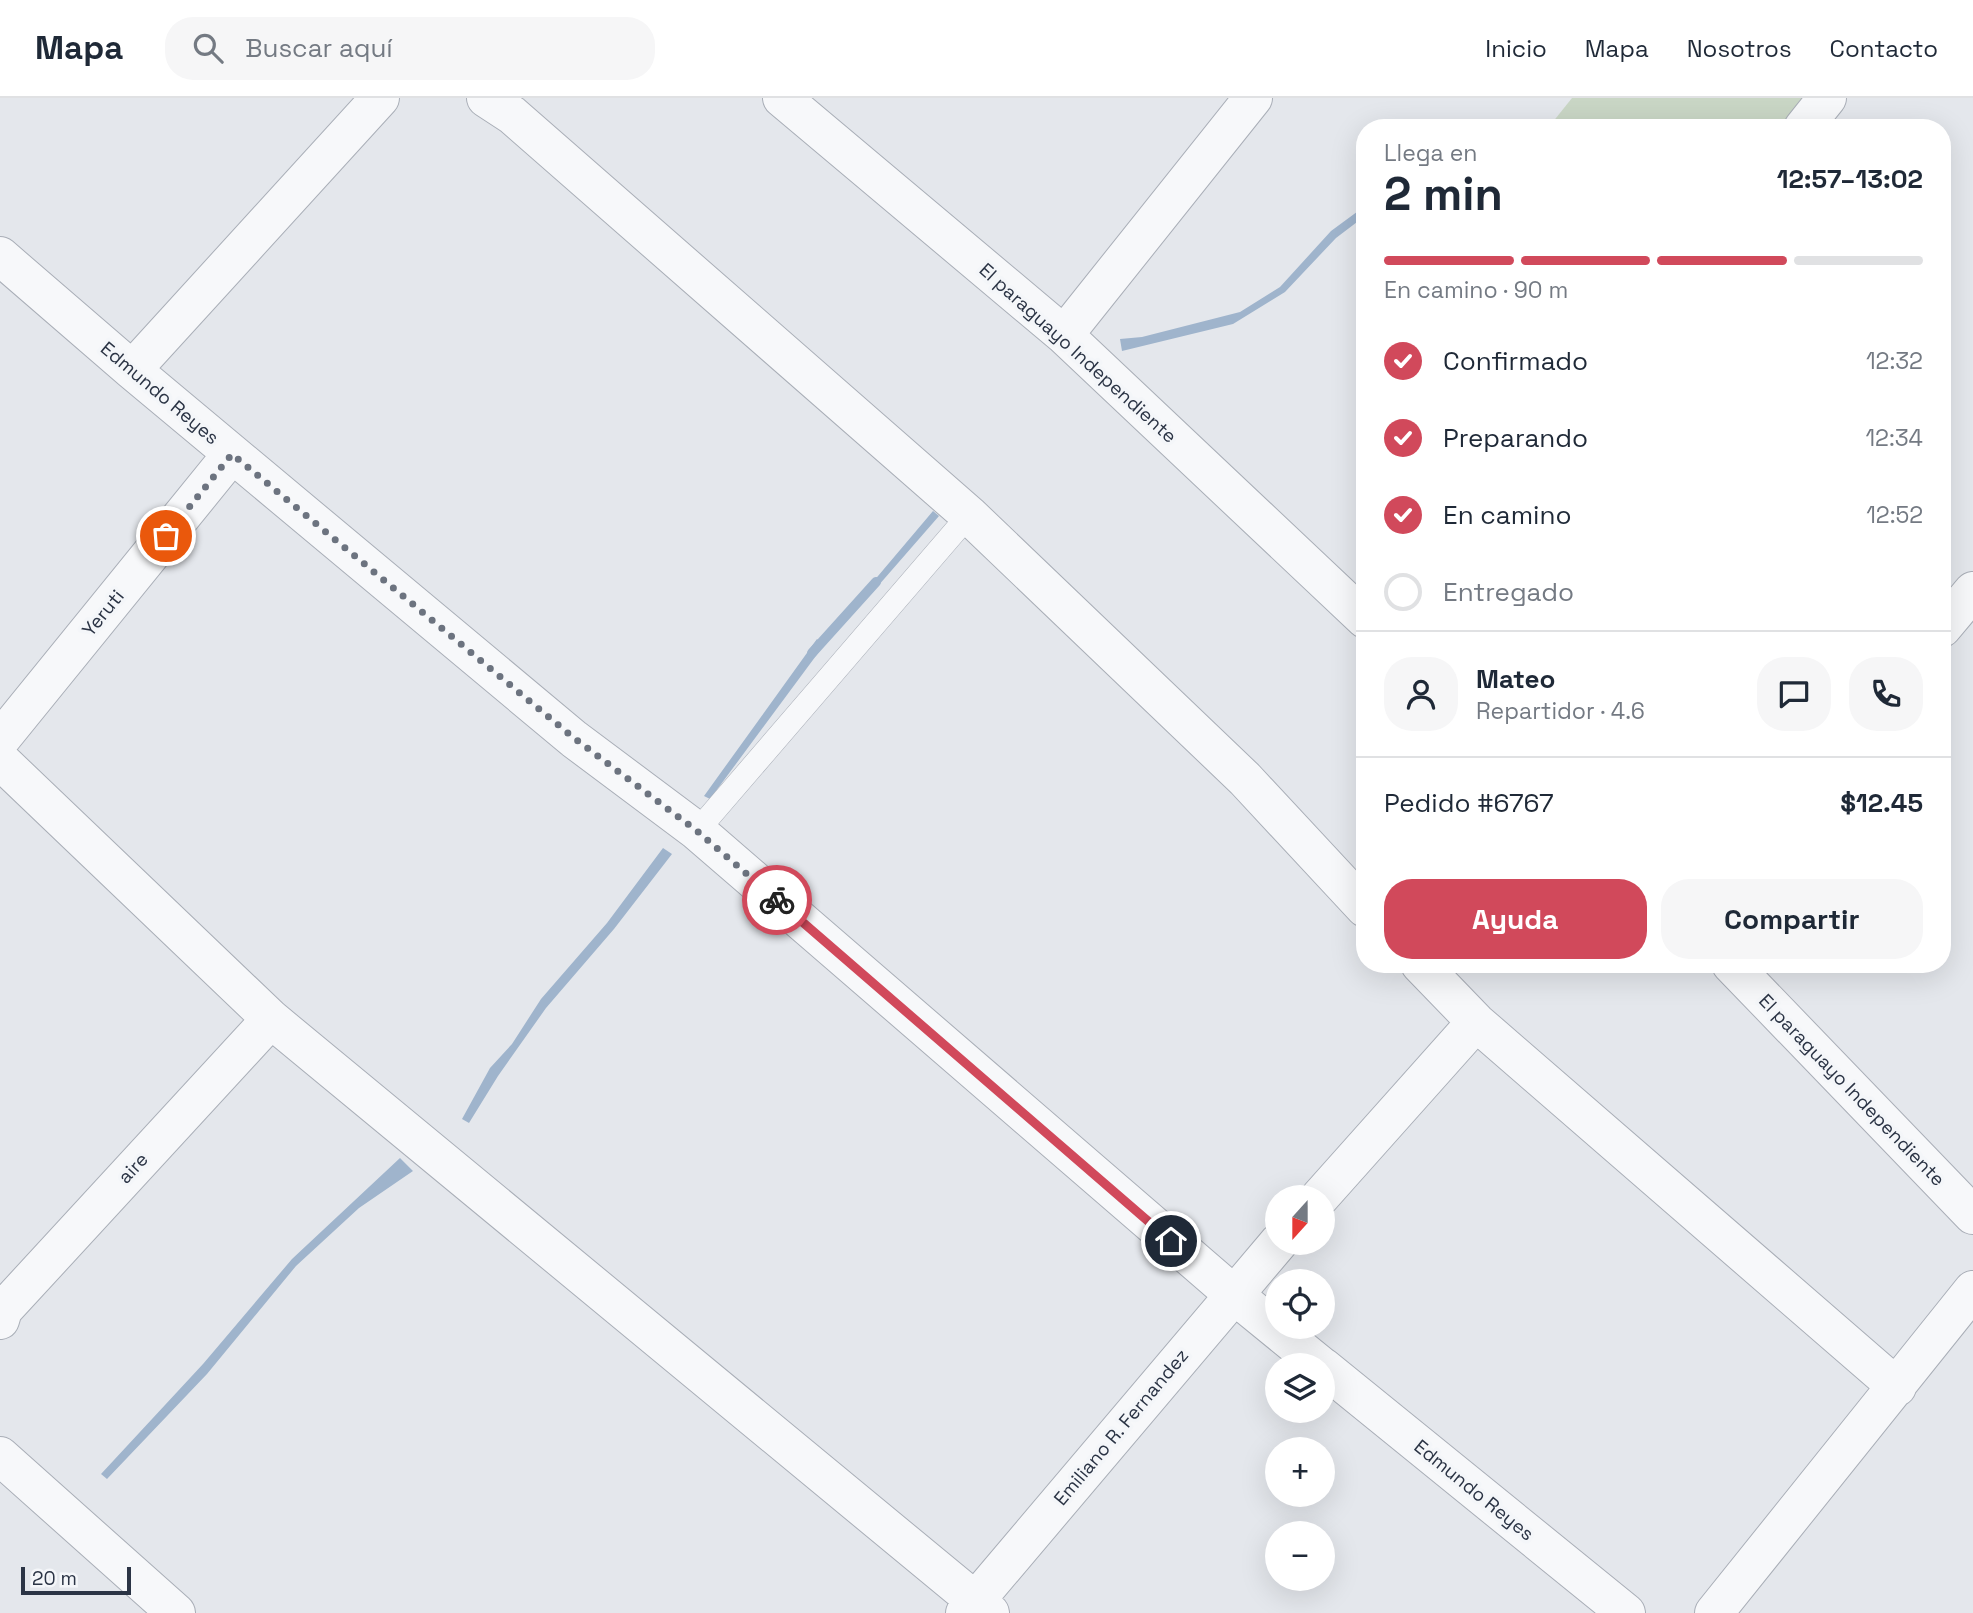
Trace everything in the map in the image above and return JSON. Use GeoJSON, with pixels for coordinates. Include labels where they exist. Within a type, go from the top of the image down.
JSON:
{"type":"FeatureCollection","features":[{"type":"Feature","properties":{"kind":"street"},"geometry":{"type":"LineString","coordinates":[[132,370],[380,98]]}},
{"type":"Feature","properties":{"kind":"street"},"geometry":{"type":"LineString","coordinates":[[486,98],[512,115],[969,514],[1245,779],[1356,898]]}},
{"type":"Feature","properties":{"kind":"street","name":"El paraguayo Independiente"},"geometry":{"type":"LineString","coordinates":[[782,98],[1064,335],[1356,611]]}},
{"type":"Feature","properties":{"kind":"street"},"geometry":{"type":"LineString","coordinates":[[1064,335],[1252,98]]}},
{"type":"Feature","properties":{"kind":"street"},"geometry":{"type":"LineString","coordinates":[[1810,119],[1827,98]]}},
{"type":"Feature","properties":{"kind":"street","name":"Edmundo Reyes"},"geometry":{"type":"LineString","coordinates":[[0,256],[232,454],[574,738],[697,831],[1233,1294],[1306,1353]]}},
{"type":"Feature","properties":{"kind":"street","name":"Yeruti"},"geometry":{"type":"LineString","coordinates":[[0,740],[232,454]]}},
{"type":"Feature","properties":{"kind":"street"},"geometry":{"type":"LineString","coordinates":[[1951,617],[1973,590]]}},
{"type":"Feature","properties":{"kind":"street"},"geometry":{"type":"LineString","coordinates":[[0,760],[271,1019],[977,1609]]}},
{"type":"Feature","properties":{"kind":"street"},"geometry":{"type":"LineString","coordinates":[[1429,973],[1476,1022],[1897,1387]]}},
{"type":"Feature","properties":{"kind":"street","name":"El paraguayo Independiente"},"geometry":{"type":"LineString","coordinates":[[1740,973],[1973,1215]]}},
{"type":"Feature","properties":{"kind":"street","name":"aire"},"geometry":{"type":"LineString","coordinates":[[1,1312],[271,1019]]}},
{"type":"Feature","properties":{"kind":"street"},"geometry":{"type":"LineString","coordinates":[[1331,1185],[1476,1022]]}},
{"type":"Feature","properties":{"kind":"street","name":"Emiliano R. Fernandez"},"geometry":{"type":"LineString","coordinates":[[977,1609],[1268,1255]]}},
{"type":"Feature","properties":{"kind":"street"},"geometry":{"type":"LineString","coordinates":[[1714,1613],[1973,1290]]}},
{"type":"Feature","properties":{"kind":"street","name":"Edmundo Reyes"},"geometry":{"type":"LineString","coordinates":[[1335,1377],[1626,1613]]}},
{"type":"Feature","properties":{"kind":"street"},"geometry":{"type":"LineString","coordinates":[[0,1457],[177,1613]]}},
{"type":"Feature","properties":{"kind":"lane"},"geometry":{"type":"LineString","coordinates":[[697,831],[969,514]]}},
{"type":"Feature","properties":{"kind":"green space"},"geometry":{"type":"Polygon","coordinates":[[[1572,98],[1813,98],[1796,119],[1555,119],[1572,98]]]}},
{"type":"Feature","properties":{"kind":"water"},"geometry":{"type":"Polygon","coordinates":[[[1356,213],[1356,223],[1336,238],[1285,292],[1233,324],[1122,351],[1120,339],[1142,337],[1240,312],[1280,287],[1331,231],[1356,213]]]}},
{"type":"Feature","properties":{"kind":"water"},"geometry":{"type":"Polygon","coordinates":[[[933,511],[939,516],[871,594],[867,589],[933,511]]]}},
{"type":"Feature","properties":{"kind":"water"},"geometry":{"type":"Polygon","coordinates":[[[817,639],[824,645],[710,799],[704,796],[817,639]]]}},
{"type":"Feature","properties":{"kind":"water"},"geometry":{"type":"Polygon","coordinates":[[[663,848],[672,854],[614,929],[546,1008],[469,1123],[462,1119],[490,1068],[512,1044],[541,999],[607,923],[663,848]]]}},
{"type":"Feature","properties":{"kind":"water"},"geometry":{"type":"Polygon","coordinates":[[[400,1158],[413,1171],[359,1208],[296,1266],[207,1374],[107,1479],[101,1474],[203,1364],[292,1259],[400,1158]]]}},
{"type":"Feature","properties":{"kind":"waterway"},"geometry":{"type":"LineString","coordinates":[[812,653],[876,582]]}},
{"type":"Feature","properties":{"kind":"way so far"},"geometry":{"type":"LineString","coordinates":[[166,536],[232,454],[574,738],[697,831],[777,900]]}},
{"type":"Feature","properties":{"kind":"route"},"geometry":{"type":"LineString","coordinates":[[777,900],[1171,1241]]}}]}
